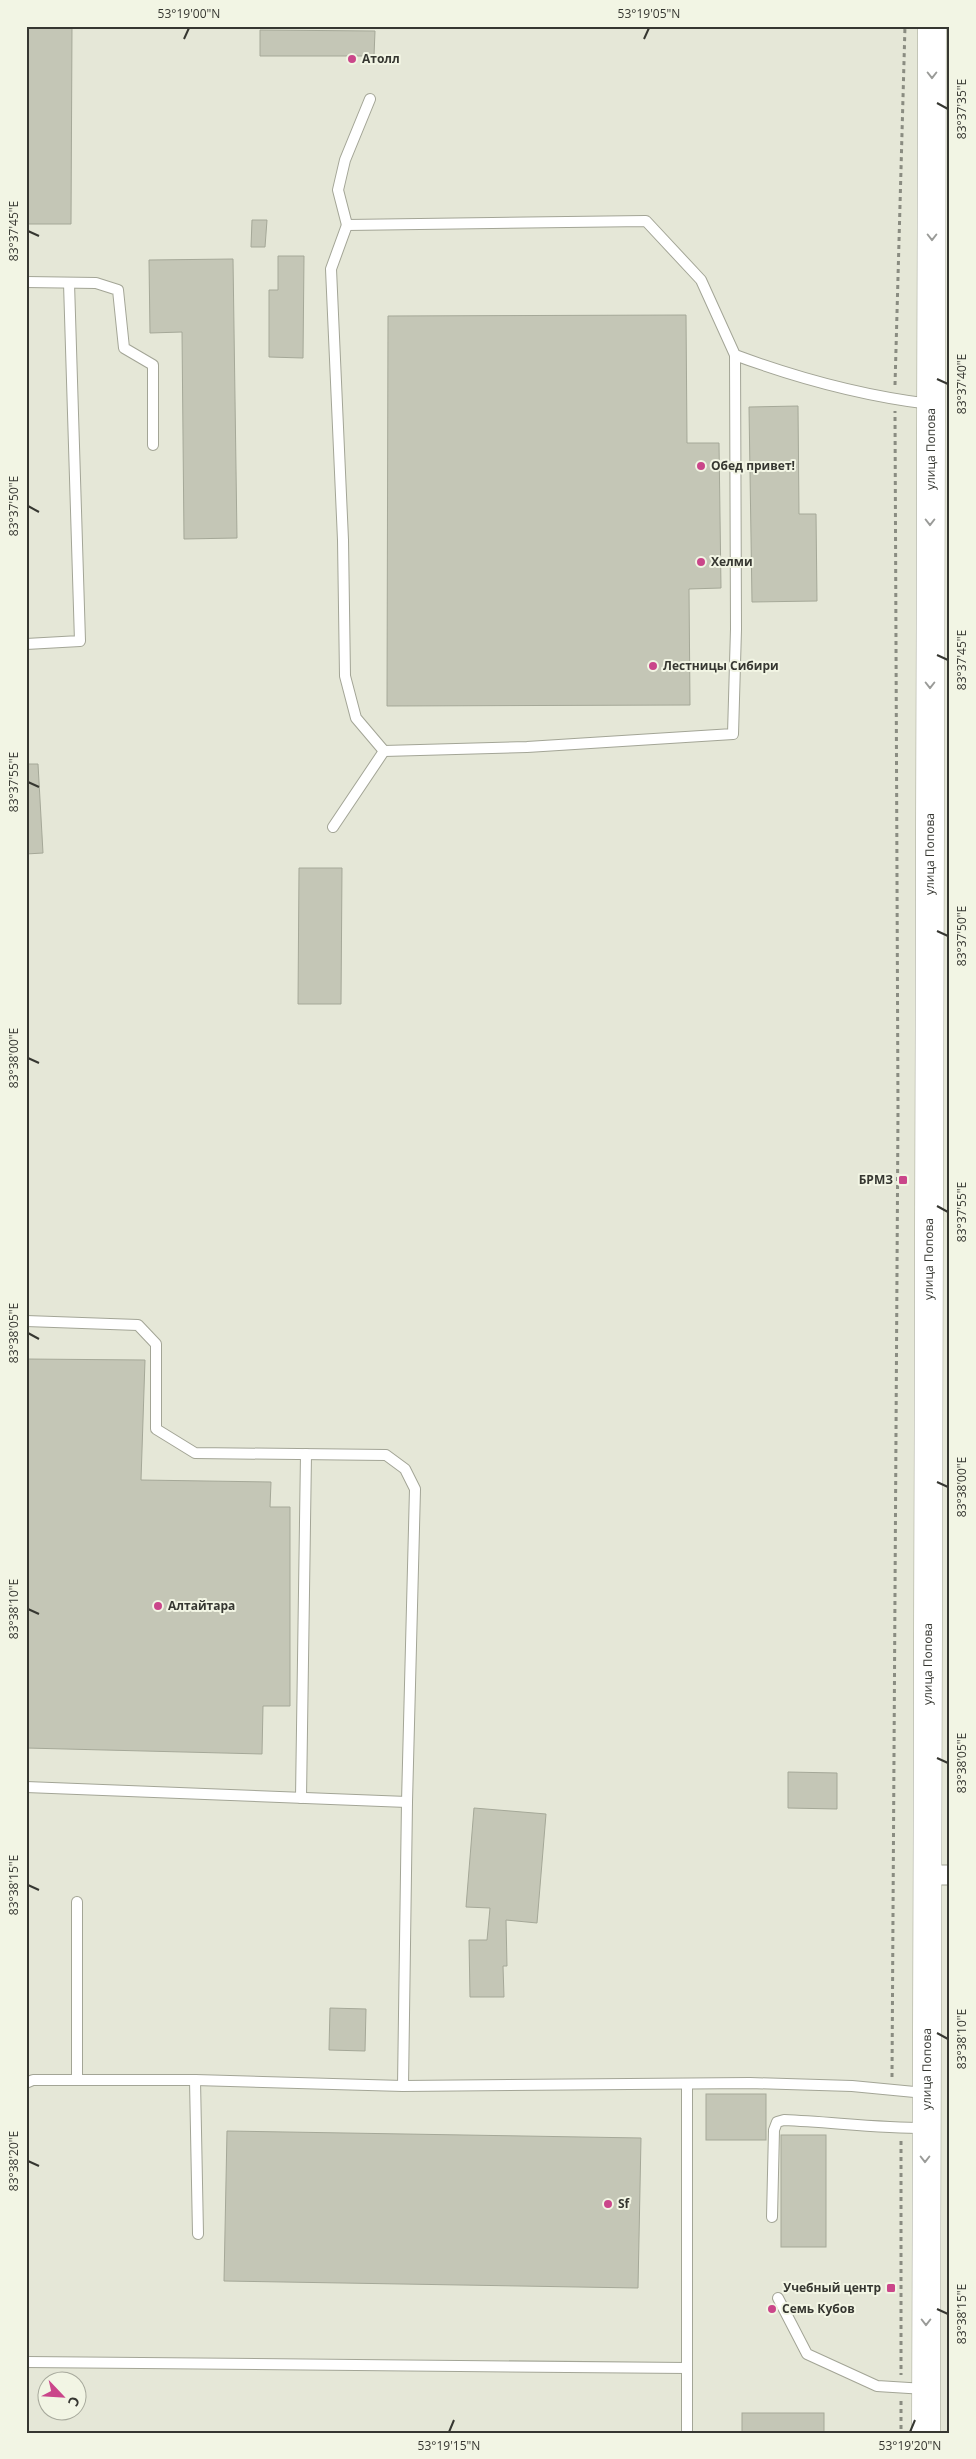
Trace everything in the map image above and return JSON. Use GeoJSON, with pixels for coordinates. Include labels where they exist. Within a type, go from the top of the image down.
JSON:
{"type":"FeatureCollection","features":[{"type":"Feature","properties":{"kind":"main road","name":"улица Попова"},"geometry":{"type":"LineString","coordinates":[[926,2433],[913,2388],[913,2128],[925,2093],[938,1875],[940,404],[932,26]]}},
{"type":"Feature","properties":{"kind":"lane"},"geometry":{"type":"LineString","coordinates":[[370,99],[345,160],[338,190],[347,225],[331,269],[343,540],[344,676],[356,718],[384,751]]}},
{"type":"Feature","properties":{"kind":"lane"},"geometry":{"type":"LineString","coordinates":[[347,225],[646,221],[701,280],[735,355],[736,629],[733,734],[527,747],[384,751]]}},
{"type":"Feature","properties":{"kind":"lane"},"geometry":{"type":"LineString","coordinates":[[26,282],[96,283],[118,290],[124,348],[153,365],[153,445]]}},
{"type":"Feature","properties":{"kind":"lane"},"geometry":{"type":"LineString","coordinates":[[26,644],[80,641],[69,283]]}},
{"type":"Feature","properties":{"kind":"lane"},"geometry":{"type":"LineString","coordinates":[[735,355],[775,370],[895,400],[940,404]]}},
{"type":"Feature","properties":{"kind":"lane"},"geometry":{"type":"LineString","coordinates":[[333,827],[384,751]]}},
{"type":"Feature","properties":{"kind":"lane"},"geometry":{"type":"LineString","coordinates":[[26,1321],[138,1325],[156,1344],[156,1429],[195,1453],[386,1455],[405,1469],[415,1489],[407,1802],[403,2086]]}},
{"type":"Feature","properties":{"kind":"lane"},"geometry":{"type":"LineString","coordinates":[[301,1798],[306,1454]]}},
{"type":"Feature","properties":{"kind":"lane"},"geometry":{"type":"LineString","coordinates":[[26,1787],[407,1802]]}},
{"type":"Feature","properties":{"kind":"lane"},"geometry":{"type":"LineString","coordinates":[[77,2080],[78,1902]]}},
{"type":"Feature","properties":{"kind":"lane"},"geometry":{"type":"LineString","coordinates":[[29,2081],[195,2080],[403,2086],[750,2083],[893,2089],[925,2093]]}},
{"type":"Feature","properties":{"kind":"lane"},"geometry":{"type":"LineString","coordinates":[[195,2080],[198,2234]]}},
{"type":"Feature","properties":{"kind":"lane"},"geometry":{"type":"LineString","coordinates":[[687,2084],[687,2433]]}},
{"type":"Feature","properties":{"kind":"lane"},"geometry":{"type":"LineString","coordinates":[[772,2217],[774,2130],[777,2122],[784,2120],[840,2122],[913,2128]]}},
{"type":"Feature","properties":{"kind":"lane"},"geometry":{"type":"LineString","coordinates":[[778,2298],[806,2354],[877,2386],[913,2388]]}},
{"type":"Feature","properties":{"kind":"lane"},"geometry":{"type":"LineString","coordinates":[[26,2362],[687,2368]]}},
{"type":"Feature","properties":{"kind":"path"},"geometry":{"type":"LineString","coordinates":[[893,2089],[891,2060],[898,1121],[895,400],[905,26]]}},
{"type":"Feature","properties":{"kind":"path"},"geometry":{"type":"LineString","coordinates":[[901,2433],[913,2388],[913,2128]]}},
{"type":"Feature","properties":{"kind":"building"},"geometry":{"type":"Polygon","coordinates":[[[26,26],[72,26],[71,224],[26,224],[26,26]]]}},
{"type":"Feature","properties":{"kind":"building"},"geometry":{"type":"Polygon","coordinates":[[[260,30],[375,31],[374,56],[260,56],[260,30]]]}},
{"type":"Feature","properties":{"kind":"building"},"geometry":{"type":"Polygon","coordinates":[[[252,220],[267,220],[265,247],[251,247],[252,220]]]}},
{"type":"Feature","properties":{"kind":"building"},"geometry":{"type":"Polygon","coordinates":[[[278,256],[304,256],[303,358],[269,357],[269,290],[278,290],[278,256]]]}},
{"type":"Feature","properties":{"kind":"building"},"geometry":{"type":"Polygon","coordinates":[[[233,259],[237,538],[184,539],[182,332],[150,333],[149,260],[233,259]]]}},
{"type":"Feature","properties":{"kind":"building"},"geometry":{"type":"Polygon","coordinates":[[[686,315],[687,443],[719,443],[721,588],[689,589],[690,705],[387,706],[388,316],[686,315]]]}},
{"type":"Feature","properties":{"kind":"building"},"geometry":{"type":"Polygon","coordinates":[[[798,406],[799,514],[816,514],[817,601],[752,602],[749,407],[798,406]]]}},
{"type":"Feature","properties":{"kind":"building"},"geometry":{"type":"Polygon","coordinates":[[[26,764],[38,764],[43,853],[26,854],[26,764]]]}},
{"type":"Feature","properties":{"kind":"building"},"geometry":{"type":"Polygon","coordinates":[[[299,868],[342,868],[341,1004],[298,1004],[299,868]]]}},
{"type":"Feature","properties":{"kind":"building","name":"Алтайтара"},"geometry":{"type":"Polygon","coordinates":[[[26,1359],[145,1360],[141,1480],[271,1482],[270,1507],[290,1507],[290,1706],[263,1706],[262,1754],[26,1748],[26,1359]]]}},
{"type":"Feature","properties":{"kind":"building"},"geometry":{"type":"Polygon","coordinates":[[[788,1772],[837,1773],[837,1809],[788,1808],[788,1772]]]}},
{"type":"Feature","properties":{"kind":"building"},"geometry":{"type":"Polygon","coordinates":[[[474,1808],[546,1814],[537,1923],[506,1920],[507,1966],[503,1966],[504,1997],[470,1997],[469,1940],[487,1940],[490,1908],[466,1907],[474,1808]]]}},
{"type":"Feature","properties":{"kind":"building"},"geometry":{"type":"Polygon","coordinates":[[[330,2008],[366,2009],[365,2051],[329,2050],[330,2008]]]}},
{"type":"Feature","properties":{"kind":"building"},"geometry":{"type":"Polygon","coordinates":[[[706,2094],[766,2094],[766,2140],[706,2140],[706,2094]]]}},
{"type":"Feature","properties":{"kind":"building"},"geometry":{"type":"Polygon","coordinates":[[[227,2131],[641,2138],[638,2288],[224,2281],[227,2131]]]}},
{"type":"Feature","properties":{"kind":"building"},"geometry":{"type":"Polygon","coordinates":[[[781,2135],[826,2135],[826,2247],[781,2247],[781,2135]]]}},
{"type":"Feature","properties":{"kind":"building"},"geometry":{"type":"Polygon","coordinates":[[[742,2413],[824,2413],[824,2433],[742,2433],[742,2413]]]}},
{"type":"Feature","properties":{"kind":"place","name":"Атолл"},"geometry":{"type":"Point","coordinates":[352,59]}},
{"type":"Feature","properties":{"kind":"place","name":"Обед привет!"},"geometry":{"type":"Point","coordinates":[701,466]}},
{"type":"Feature","properties":{"kind":"place","name":"Хелми"},"geometry":{"type":"Point","coordinates":[701,562]}},
{"type":"Feature","properties":{"kind":"place","name":"Лестницы Сибири"},"geometry":{"type":"Point","coordinates":[653,666]}},
{"type":"Feature","properties":{"kind":"place","name":"БРМЗ"},"geometry":{"type":"Point","coordinates":[903,1180]}},
{"type":"Feature","properties":{"kind":"place","name":"Алтайтара"},"geometry":{"type":"Point","coordinates":[158,1606]}},
{"type":"Feature","properties":{"kind":"place","name":"Sf"},"geometry":{"type":"Point","coordinates":[608,2204]}},
{"type":"Feature","properties":{"kind":"place","name":"Учебный центр"},"geometry":{"type":"Point","coordinates":[891,2288]}},
{"type":"Feature","properties":{"kind":"place","name":"Семь Кубов"},"geometry":{"type":"Point","coordinates":[772,2309]}}]}
